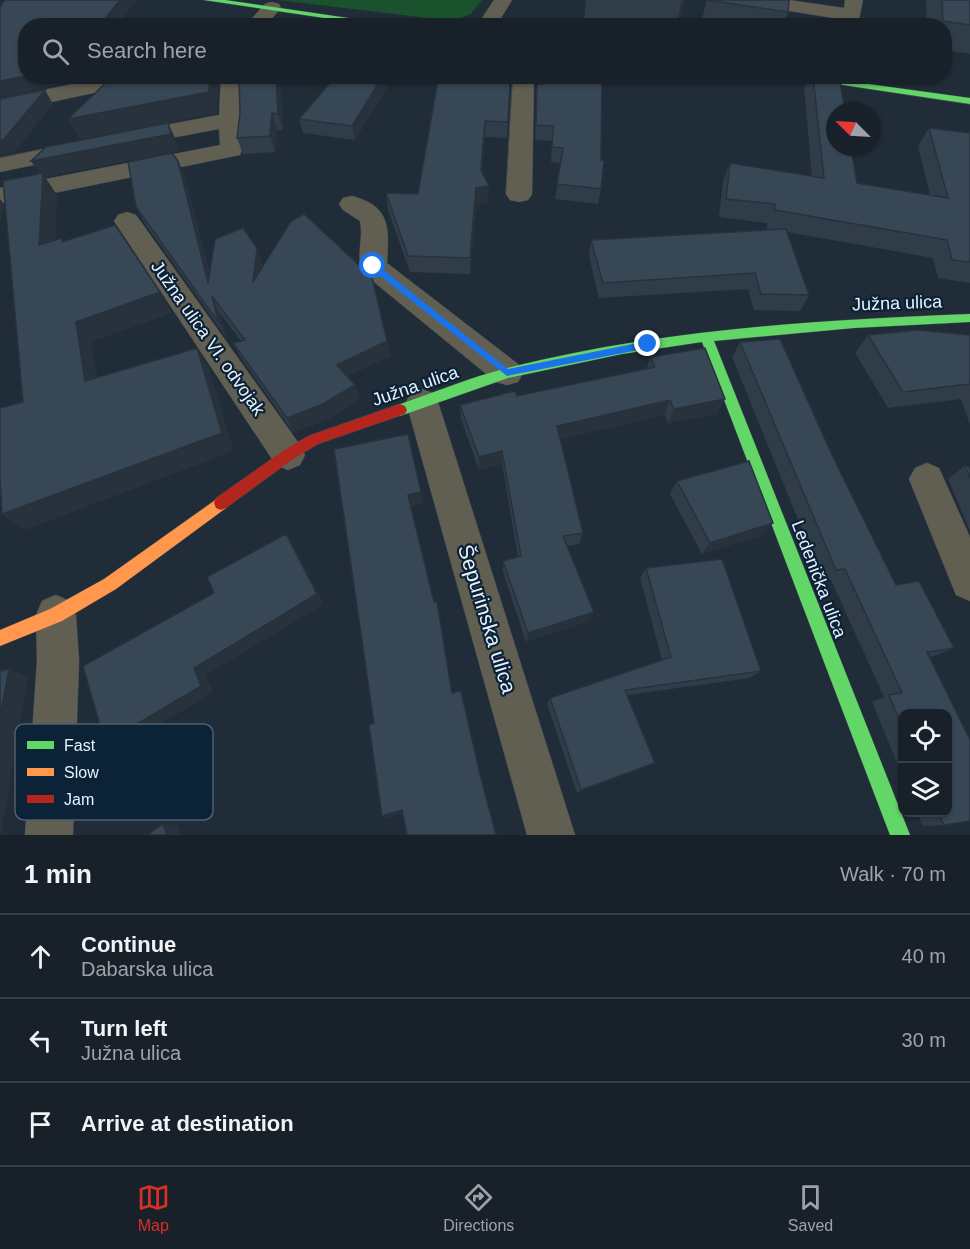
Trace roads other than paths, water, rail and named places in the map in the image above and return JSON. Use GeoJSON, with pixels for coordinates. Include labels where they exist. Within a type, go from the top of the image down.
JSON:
{"type":"FeatureCollection","features":[{"type":"Feature","properties":{"kind":"street"},"geometry":{"type":"LineString","coordinates":[[208,0],[343,18]]}},
{"type":"Feature","properties":{"kind":"street"},"geometry":{"type":"LineString","coordinates":[[491,18],[503,0]]}},
{"type":"Feature","properties":{"kind":"street"},"geometry":{"type":"LineString","coordinates":[[752,0],[853,8]]}},
{"type":"Feature","properties":{"kind":"street"},"geometry":{"type":"LineString","coordinates":[[262,18],[272,8]]}},
{"type":"Feature","properties":{"kind":"street"},"geometry":{"type":"LineString","coordinates":[[0,106],[106,84]]}},
{"type":"Feature","properties":{"kind":"street"},"geometry":{"type":"LineString","coordinates":[[0,196],[232,150],[230,120],[232,84]]}},
{"type":"Feature","properties":{"kind":"street"},"geometry":{"type":"LineString","coordinates":[[519,194],[524,84]]}},
{"type":"Feature","properties":{"kind":"street"},"geometry":{"type":"LineString","coordinates":[[846,84],[970,101]]}},
{"type":"Feature","properties":{"kind":"street"},"geometry":{"type":"LineString","coordinates":[[0,165],[230,120]]}},
{"type":"Feature","properties":{"kind":"street"},"geometry":{"type":"LineString","coordinates":[[351,204],[372,217],[376,232],[373,266],[507,373]]}},
{"type":"Feature","properties":{"kind":"street","name":"Južna ulica VI. odvojak"},"geometry":{"type":"LineString","coordinates":[[127,221],[288,455]]}},
{"type":"Feature","properties":{"kind":"street","name":"Južna ulica"},"geometry":{"type":"LineString","coordinates":[[0,638],[56,615],[129,570],[288,455],[313,440],[507,373],[637,346],[706,336],[859,322],[970,318]]}},
{"type":"Feature","properties":{"kind":"street","name":"Ledenička ulica"},"geometry":{"type":"LineString","coordinates":[[706,336],[900,835]]}},
{"type":"Feature","properties":{"kind":"street","name":"Šepurinska ulica"},"geometry":{"type":"LineString","coordinates":[[422,402],[551,835]]}},
{"type":"Feature","properties":{"kind":"street"},"geometry":{"type":"LineString","coordinates":[[927,479],[970,582]]}},
{"type":"Feature","properties":{"kind":"street"},"geometry":{"type":"LineString","coordinates":[[55,724],[58,661],[56,615]]}},
{"type":"Feature","properties":{"kind":"street"},"geometry":{"type":"LineString","coordinates":[[49,835],[50,820]]}}]}
